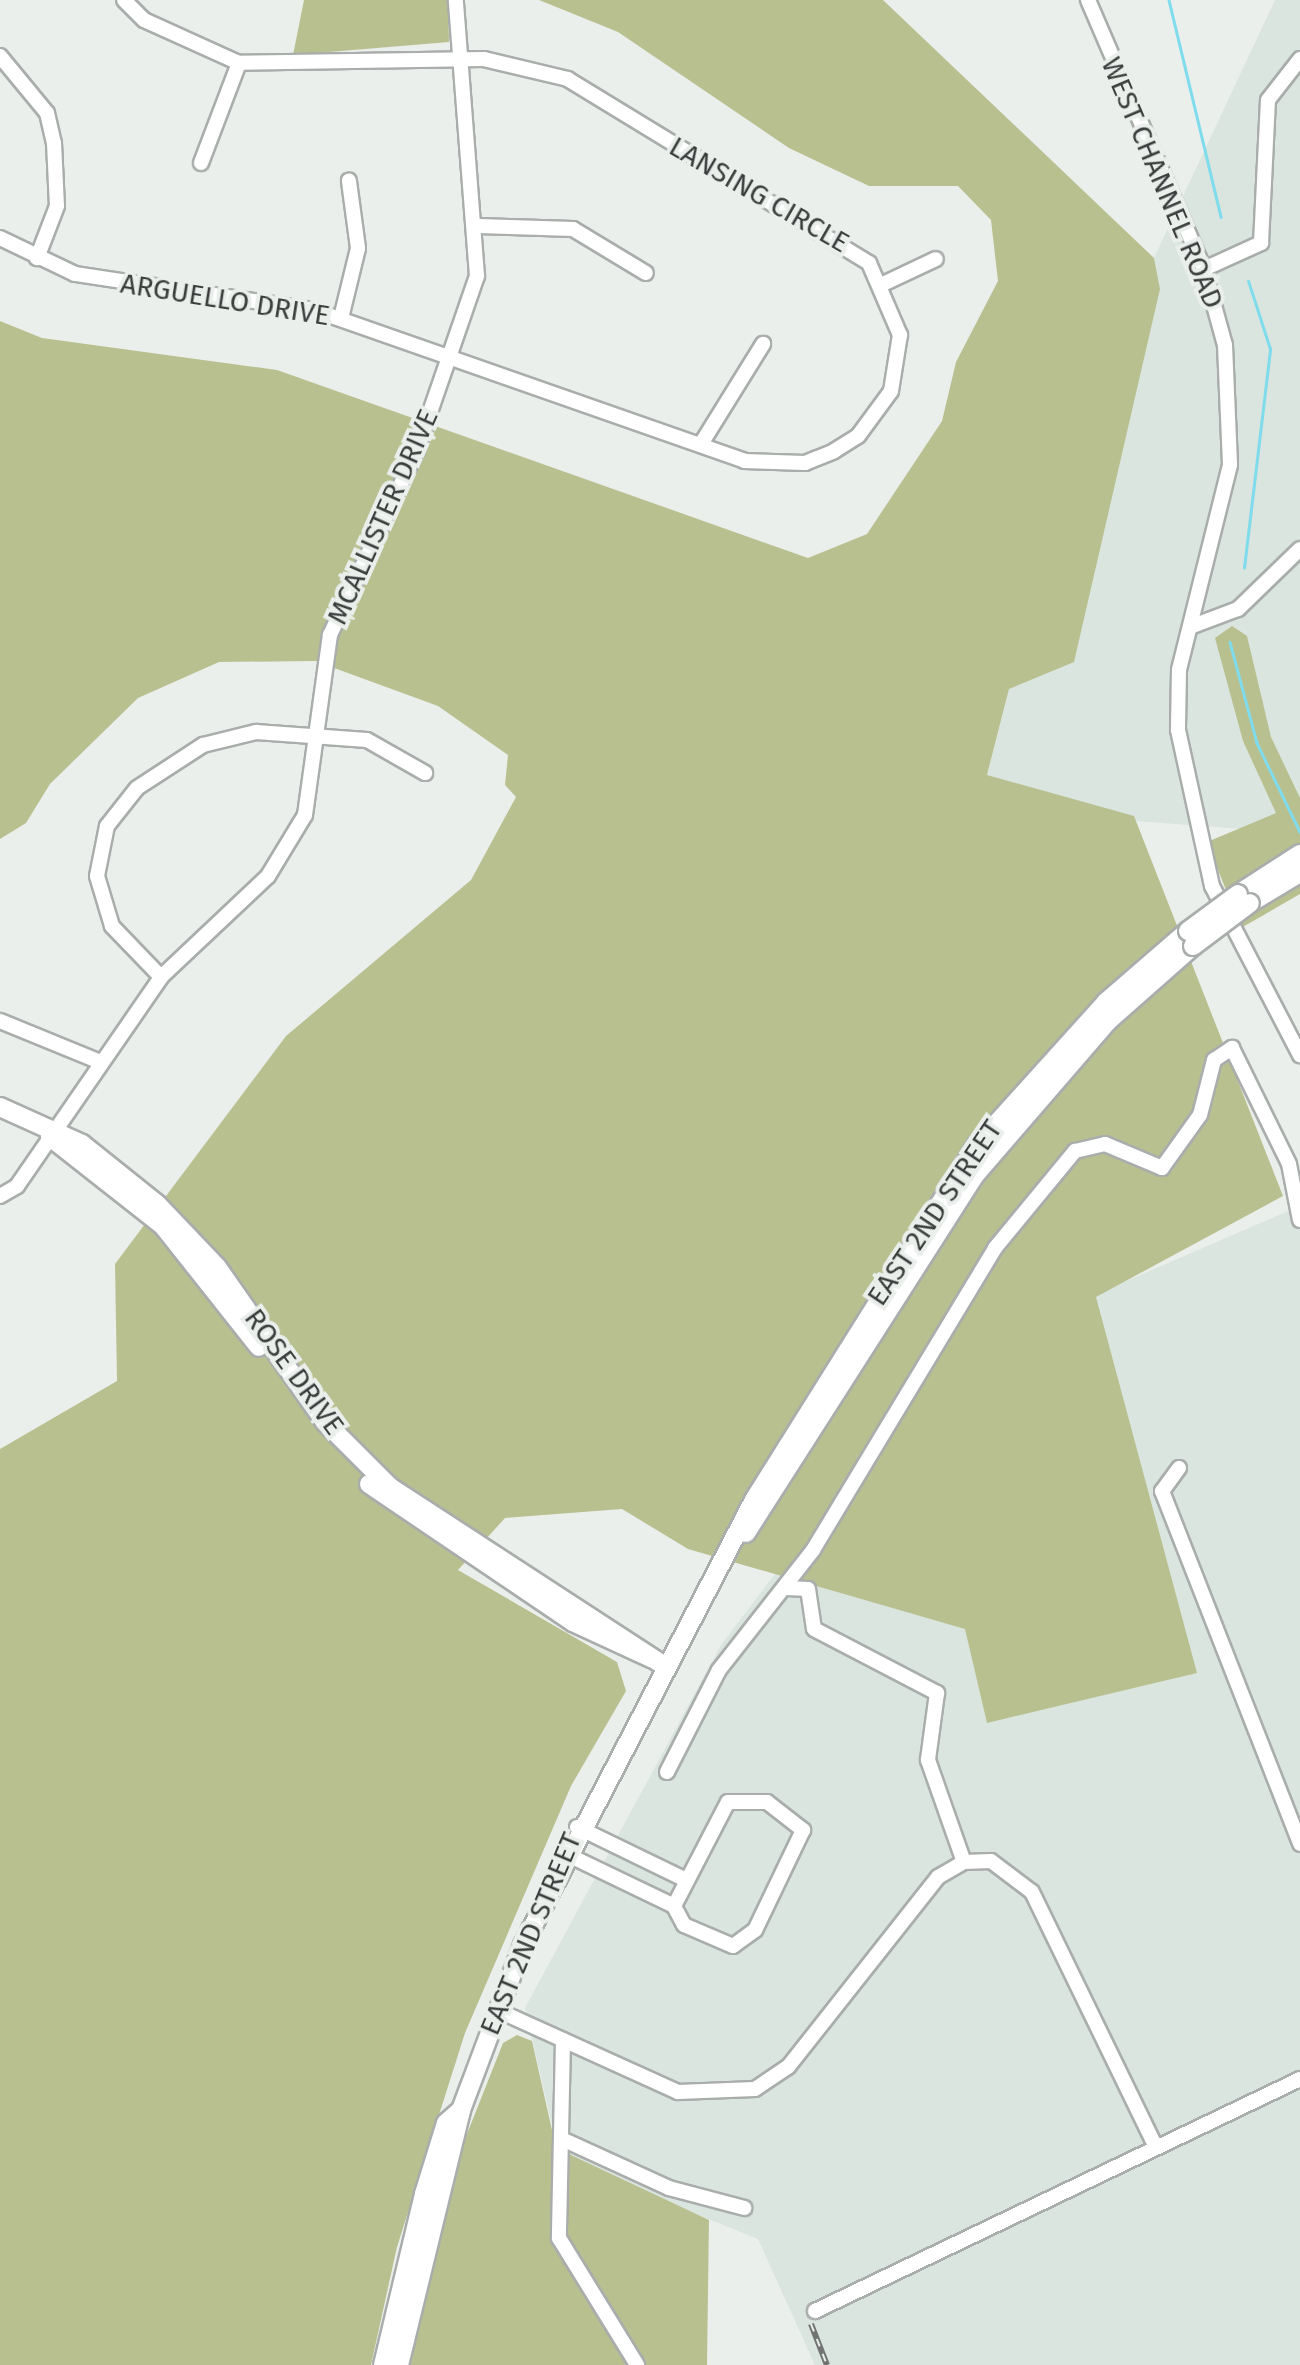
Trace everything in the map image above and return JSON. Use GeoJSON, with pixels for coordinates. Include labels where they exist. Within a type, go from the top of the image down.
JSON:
{"type":"FeatureCollection","features":[{"type":"Feature","properties":{"kind":"main road","name":"EAST 2ND STREET"},"geometry":{"type":"LineString","coordinates":[[398,2365],[461,2110],[497,2010],[564,1852],[658,1662],[730,1553],[950,1181],[1072,1037],[1244,898],[1291,871],[1300,854]]}},
{"type":"Feature","properties":{"kind":"main road","name":"ROSE DRIVE"},"geometry":{"type":"LineString","coordinates":[[0,1107],[54,1133],[188,1234],[325,1422],[390,1487],[658,1662]]}},
{"type":"Feature","properties":{"kind":"main road","name":"ROSE DRIVE"},"geometry":{"type":"LineString","coordinates":[[0,1116],[54,1133]]}},
{"type":"Feature","properties":{"kind":"main road","name":"EAST 2ND STREET"},"geometry":{"type":"LineString","coordinates":[[383,2365],[436,2156],[461,2110]]}},
{"type":"Feature","properties":{"kind":"street"},"geometry":{"type":"LineString","coordinates":[[124,0],[144,20],[239,63],[201,163]]}},
{"type":"Feature","properties":{"kind":"street","name":"MCALLISTER DRIVE"},"geometry":{"type":"LineString","coordinates":[[0,1196],[54,1133],[98,1061],[161,977],[290,848],[310,795],[312,734],[338,613],[452,356],[477,276],[478,226],[456,0]]}},
{"type":"Feature","properties":{"kind":"street","name":"WEST CHANNEL ROAD"},"geometry":{"type":"LineString","coordinates":[[1088,0],[1204,270],[1225,345],[1231,449],[1190,627],[1176,709],[1201,847],[1238,946],[1300,1055]]}},
{"type":"Feature","properties":{"kind":"street"},"geometry":{"type":"LineString","coordinates":[[0,56],[48,113],[54,143],[57,206],[37,258]]}},
{"type":"Feature","properties":{"kind":"street","name":"LANSING CIRCLE"},"geometry":{"type":"LineString","coordinates":[[239,63],[460,58],[568,79],[780,213],[852,247],[885,283]]}},
{"type":"Feature","properties":{"kind":"street"},"geometry":{"type":"LineString","coordinates":[[1204,270],[1261,244],[1268,100],[1300,59]]}},
{"type":"Feature","properties":{"kind":"street"},"geometry":{"type":"LineString","coordinates":[[341,318],[358,248],[349,180]]}},
{"type":"Feature","properties":{"kind":"street"},"geometry":{"type":"LineString","coordinates":[[478,226],[573,229],[646,273]]}},
{"type":"Feature","properties":{"kind":"street","name":"ARGUELLO DRIVE"},"geometry":{"type":"LineString","coordinates":[[0,238],[37,258],[92,277],[341,318],[452,356]]}},
{"type":"Feature","properties":{"kind":"street"},"geometry":{"type":"LineString","coordinates":[[452,356],[744,460],[805,463],[858,436],[899,367],[885,283],[936,259]]}},
{"type":"Feature","properties":{"kind":"street"},"geometry":{"type":"LineString","coordinates":[[701,444],[763,344]]}},
{"type":"Feature","properties":{"kind":"street"},"geometry":{"type":"LineString","coordinates":[[1190,627],[1238,609],[1300,549]]}},
{"type":"Feature","properties":{"kind":"street"},"geometry":{"type":"LineString","coordinates":[[161,977],[122,939],[100,898],[100,846],[119,807],[217,740],[312,734],[385,746],[425,772]]}},
{"type":"Feature","properties":{"kind":"street"},"geometry":{"type":"LineString","coordinates":[[0,1021],[98,1061]]}},
{"type":"Feature","properties":{"kind":"street"},"geometry":{"type":"LineString","coordinates":[[668,1772],[718,1670],[787,1588],[995,1248],[1084,1146],[1105,1144],[1146,1169],[1171,1162],[1225,1048],[1243,1054],[1288,1164],[1300,1220]]}},
{"type":"Feature","properties":{"kind":"street"},"geometry":{"type":"LineString","coordinates":[[1178,1468],[1162,1491],[1300,1844]]}},
{"type":"Feature","properties":{"kind":"street"},"geometry":{"type":"LineString","coordinates":[[787,1588],[808,1589],[814,1629],[937,1692],[928,1760],[964,1862]]}},
{"type":"Feature","properties":{"kind":"street"},"geometry":{"type":"LineString","coordinates":[[564,1852],[674,1906],[684,1925],[742,1944],[803,1830],[767,1802],[728,1802],[674,1906]]}},
{"type":"Feature","properties":{"kind":"street"},"geometry":{"type":"LineString","coordinates":[[577,1827],[686,1880]]}},
{"type":"Feature","properties":{"kind":"street"},"geometry":{"type":"LineString","coordinates":[[497,2010],[678,2092],[755,2089],[788,2067],[924,1892],[964,1862],[1004,1865],[1025,1881],[1156,2147]]}},
{"type":"Feature","properties":{"kind":"street"},"geometry":{"type":"LineString","coordinates":[[562,2040],[564,2257],[620,2323],[637,2365]]}},
{"type":"Feature","properties":{"kind":"street"},"geometry":{"type":"LineString","coordinates":[[815,2312],[1300,2078]]}},
{"type":"Feature","properties":{"kind":"street"},"geometry":{"type":"LineString","coordinates":[[562,2138],[669,2188],[744,2208]]}},
{"type":"Feature","properties":{"kind":"shaded area"},"geometry":{"type":"Polygon","coordinates":[[[1275,0],[1300,0],[1300,842],[1295,833],[1136,821],[987,776],[1009,689],[1160,289],[1154,258],[1275,0]]]}},
{"type":"Feature","properties":{"kind":"shaded area"},"geometry":{"type":"Polygon","coordinates":[[[1300,1206],[1300,2365],[815,2365],[758,2239],[560,2159],[525,2008],[721,1645],[829,1503],[1087,1298],[1300,1206]]]}},
{"type":"Feature","properties":{"kind":"green space"},"geometry":{"type":"Polygon","coordinates":[[[304,0],[448,0],[449,42],[293,55],[304,0]]]}},
{"type":"Feature","properties":{"kind":"green space"},"geometry":{"type":"Polygon","coordinates":[[[539,0],[883,0],[1154,258],[1160,289],[1074,662],[1009,689],[987,775],[1134,816],[1283,1196],[1096,1297],[1197,1673],[987,1723],[965,1629],[688,1549],[622,1509],[505,1518],[458,1570],[617,1662],[626,1691],[571,1786],[465,2033],[397,2247],[371,2365],[0,2365],[0,1449],[117,1381],[115,1264],[286,1036],[471,880],[516,797],[505,785],[508,755],[438,706],[315,661],[219,662],[138,698],[50,784],[26,823],[0,839],[0,321],[42,338],[277,370],[808,558],[867,534],[942,421],[956,362],[998,281],[991,220],[958,186],[869,186],[789,148],[618,32],[539,0]]]}},
{"type":"Feature","properties":{"kind":"green space"},"geometry":{"type":"Polygon","coordinates":[[[1232,626],[1247,636],[1271,737],[1300,798],[1300,894],[1241,928],[1207,842],[1276,813],[1243,741],[1215,638],[1232,626]]]}},
{"type":"Feature","properties":{"kind":"green space"},"geometry":{"type":"Polygon","coordinates":[[[517,2035],[532,2041],[556,2148],[709,2220],[707,2365],[408,2365],[463,2144],[503,2043],[517,2035]]]}},
{"type":"Feature","properties":{"kind":"waterway"},"geometry":{"type":"LineString","coordinates":[[1169,0],[1221,217]]}},
{"type":"Feature","properties":{"kind":"waterway"},"geometry":{"type":"LineString","coordinates":[[1244,568],[1270,349],[1248,281]]}},
{"type":"Feature","properties":{"kind":"waterway"},"geometry":{"type":"LineString","coordinates":[[1230,642],[1257,743],[1300,832]]}},
{"type":"Feature","properties":{"kind":"railway"},"geometry":{"type":"LineString","coordinates":[[811,2324],[827,2365]]}}]}
